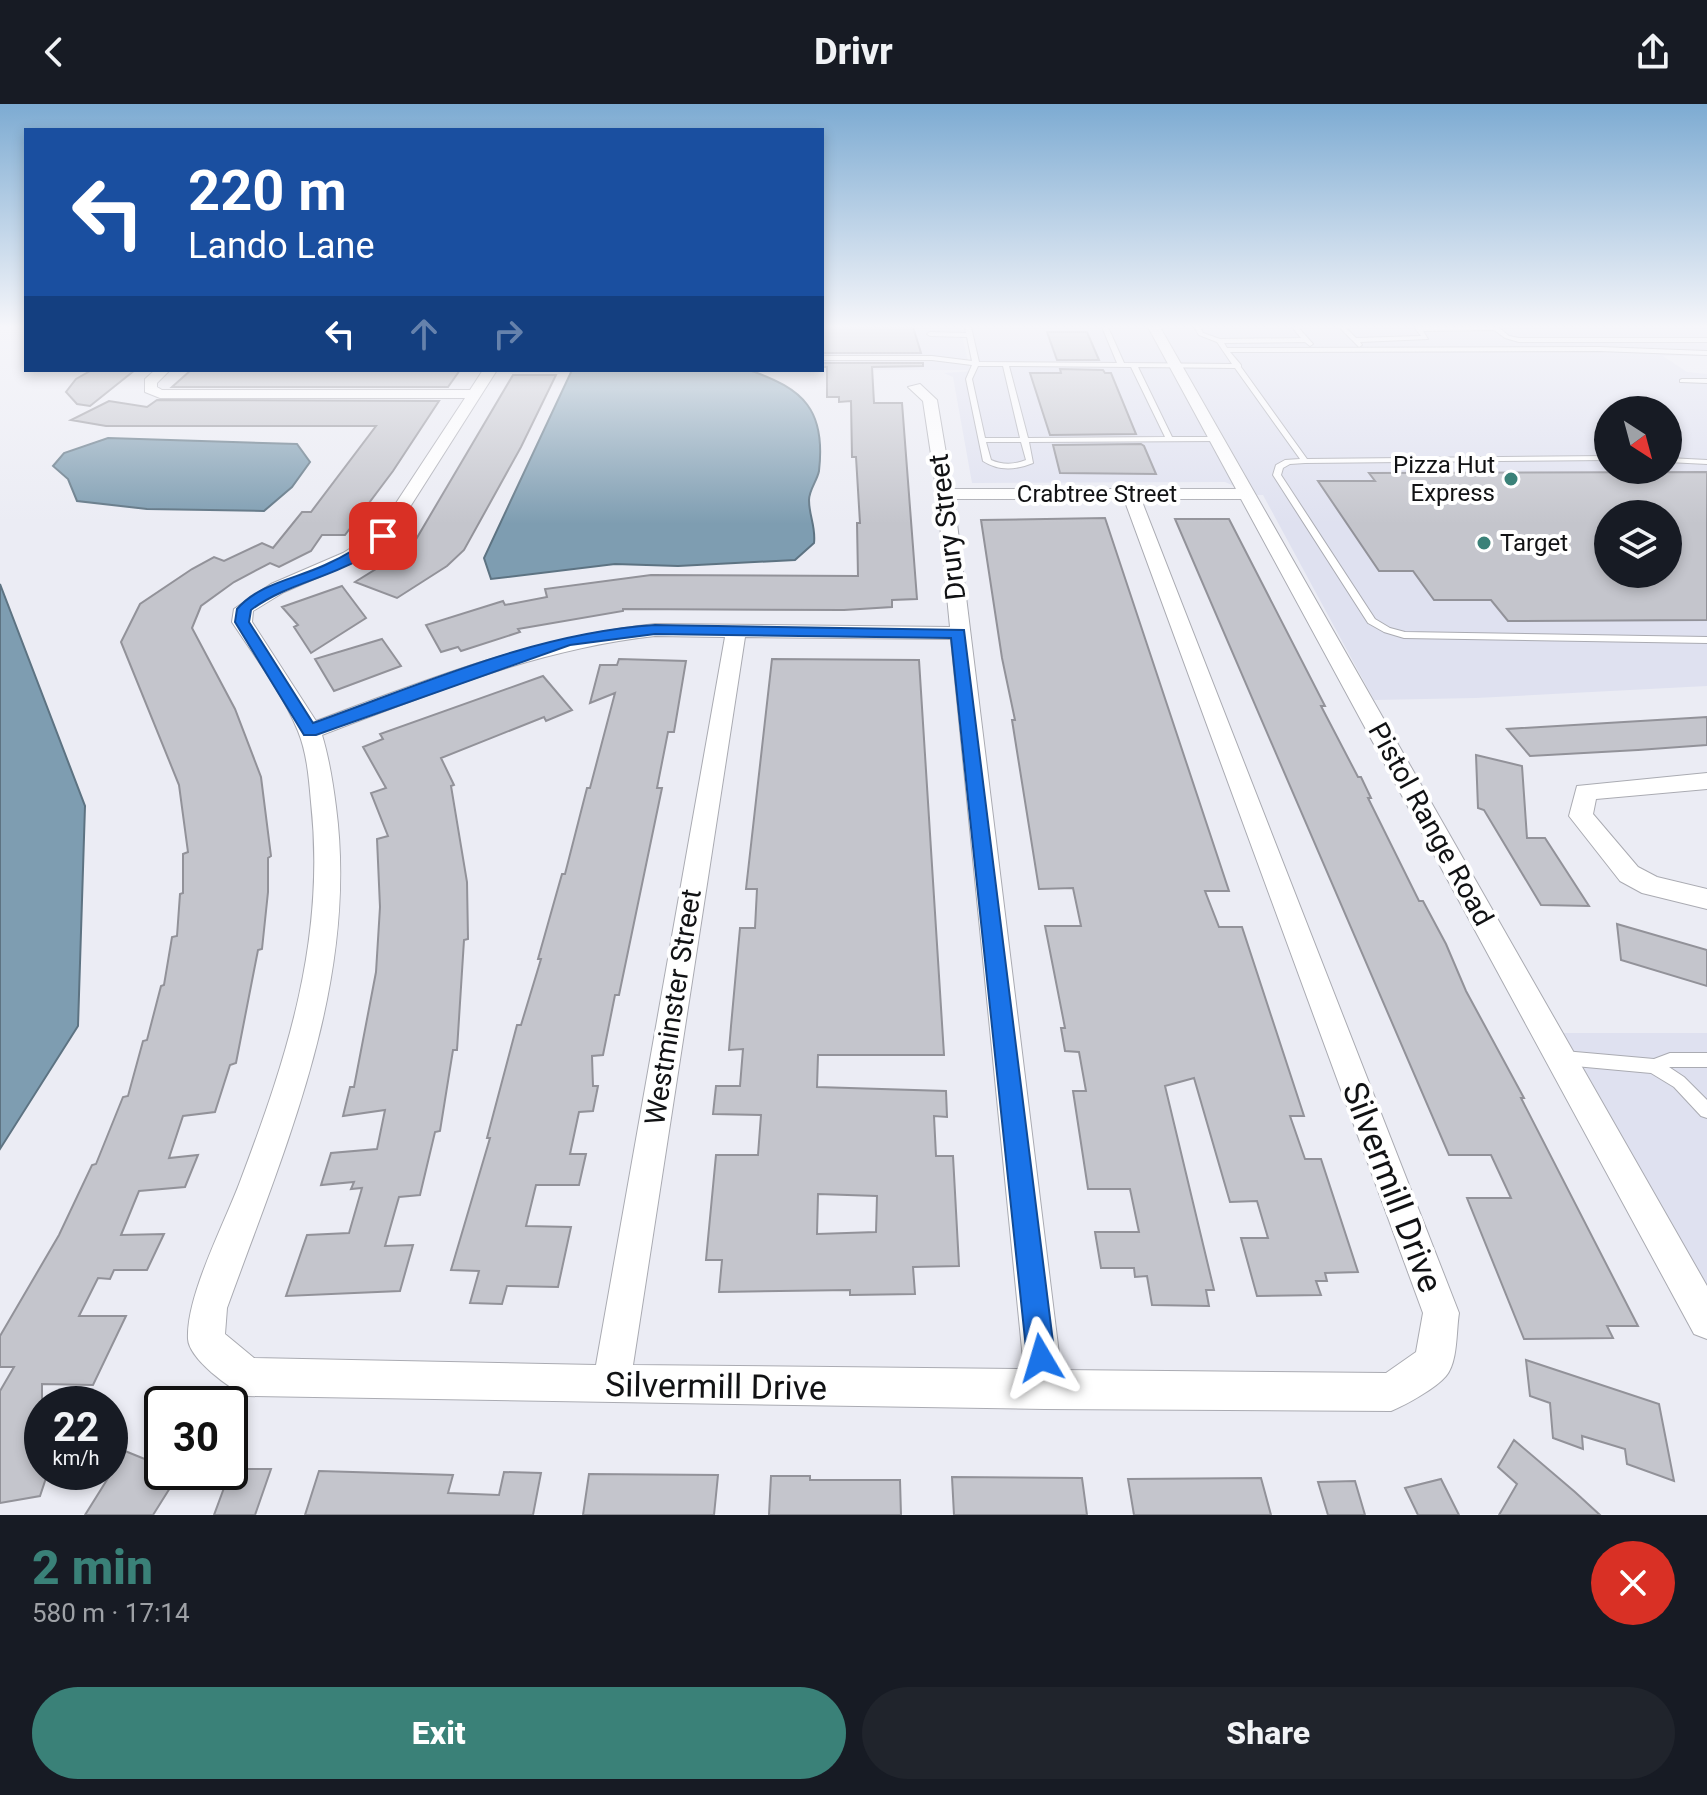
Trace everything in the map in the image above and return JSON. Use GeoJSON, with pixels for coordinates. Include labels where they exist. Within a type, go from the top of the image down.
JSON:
{"type":"FeatureCollection","features":[{"type":"Feature","properties":{"kind":"street"},"geometry":{"type":"LineString","coordinates":[[158,393],[191,393]]}},
{"type":"Feature","properties":{"kind":"street","name":"Silvermill Drive"},"geometry":{"type":"LineString","coordinates":[[475,393],[383,536],[329,569],[266,592],[244,609],[242,622],[310,731],[328,820],[331,883],[324,952],[296,1067],[209,1308],[206,1342],[247,1377],[1045,1390],[1391,1392],[1433,1363],[1441,1313],[1131,495]]}},
{"type":"Feature","properties":{"kind":"street","name":"Drury Street"},"geometry":{"type":"LineString","coordinates":[[922,393],[930,400],[945,494],[958,633],[1045,1390]]}},
{"type":"Feature","properties":{"kind":"street","name":"Pistol Range Road"},"geometry":{"type":"LineString","coordinates":[[1191,393],[1707,1321]]}},
{"type":"Feature","properties":{"kind":"street","name":"Crabtree Street"},"geometry":{"type":"LineString","coordinates":[[945,494],[1248,494]]}},
{"type":"Feature","properties":{"kind":"street"},"geometry":{"type":"LineString","coordinates":[[310,731],[568,640],[655,630],[958,633]]}},
{"type":"Feature","properties":{"kind":"street","name":"Westminster Street"},"geometry":{"type":"LineString","coordinates":[[611,1384],[736,631]]}},
{"type":"Feature","properties":{"kind":"street"},"geometry":{"type":"LineString","coordinates":[[1707,781],[1585,792],[1581,816],[1629,874],[1651,886],[1707,899]]}},
{"type":"Feature","properties":{"kind":"lane"},"geometry":{"type":"LineString","coordinates":[[972,393],[987,461],[1010,466],[1030,461],[1013,393]]}},
{"type":"Feature","properties":{"kind":"lane"},"geometry":{"type":"LineString","coordinates":[[1147,393],[1170,440]]}},
{"type":"Feature","properties":{"kind":"lane"},"geometry":{"type":"LineString","coordinates":[[1258,393],[1305,461]]}},
{"type":"Feature","properties":{"kind":"lane"},"geometry":{"type":"LineString","coordinates":[[982,440],[1217,439]]}},
{"type":"Feature","properties":{"kind":"lane"},"geometry":{"type":"LineString","coordinates":[[1594,458],[1305,461],[1288,462],[1279,467],[1277,475],[1371,621],[1387,630],[1404,635],[1707,640]]}},
{"type":"Feature","properties":{"kind":"lane"},"geometry":{"type":"LineString","coordinates":[[1682,461],[1707,462]]}},
{"type":"Feature","properties":{"kind":"lane"},"geometry":{"type":"LineString","coordinates":[[1561,1058],[1654,1066],[1670,1060],[1707,1060]]}},
{"type":"Feature","properties":{"kind":"lane"},"geometry":{"type":"LineString","coordinates":[[1654,1066],[1679,1082],[1707,1111]]}},
{"type":"Feature","properties":{"kind":"shaded area"},"geometry":{"type":"Polygon","coordinates":[[[956,393],[1183,393],[1234,486],[1225,482],[972,483],[956,393]]]}},
{"type":"Feature","properties":{"kind":"shaded area"},"geometry":{"type":"Polygon","coordinates":[[[1199,393],[1707,393],[1707,686],[1374,700],[1263,495],[1257,495],[1199,393]]]}},
{"type":"Feature","properties":{"kind":"shaded area"},"geometry":{"type":"Polygon","coordinates":[[[1563,1033],[1707,1033],[1707,1287],[1563,1033]]]}},
{"type":"Feature","properties":{"kind":"water"},"geometry":{"type":"Polygon","coordinates":[[[561,393],[795,393],[814,417],[820,450],[819,471],[809,500],[814,543],[795,560],[678,566],[615,564],[491,579],[484,558],[561,393]]]}},
{"type":"Feature","properties":{"kind":"water"},"geometry":{"type":"Polygon","coordinates":[[[108,438],[297,444],[310,462],[292,487],[264,511],[147,509],[77,501],[68,479],[53,466],[64,453],[108,438]]]}},
{"type":"Feature","properties":{"kind":"water"},"geometry":{"type":"Polygon","coordinates":[[[0,584],[85,806],[78,1026],[0,1149],[0,584]]]}},
{"type":"Feature","properties":{"kind":"building"},"geometry":{"type":"Polygon","coordinates":[[[67,393],[106,393],[90,406],[77,404],[67,393]]]}},
{"type":"Feature","properties":{"kind":"building"},"geometry":{"type":"Polygon","coordinates":[[[502,393],[547,393],[464,550],[447,566],[397,598],[355,582],[381,566],[385,568],[415,541],[502,393]]]}},
{"type":"Feature","properties":{"kind":"building"},"geometry":{"type":"Polygon","coordinates":[[[827,393],[873,393],[874,403],[902,403],[917,599],[892,600],[892,607],[844,610],[623,609],[518,629],[520,632],[461,651],[458,647],[441,652],[426,625],[503,601],[505,605],[547,597],[545,589],[651,575],[858,576],[857,523],[860,523],[856,457],[852,457],[851,401],[839,402],[839,397],[827,397],[827,393]]]}},
{"type":"Feature","properties":{"kind":"building"},"geometry":{"type":"Polygon","coordinates":[[[1036,393],[1119,393],[1136,434],[1050,435],[1036,393]]]}},
{"type":"Feature","properties":{"kind":"building"},"geometry":{"type":"Polygon","coordinates":[[[157,400],[439,401],[393,471],[345,535],[322,535],[311,551],[279,567],[270,563],[234,582],[201,606],[192,628],[235,709],[261,777],[271,856],[268,858],[262,949],[258,950],[236,1063],[230,1065],[215,1112],[183,1116],[169,1158],[198,1155],[185,1187],[139,1191],[121,1235],[164,1234],[147,1270],[114,1270],[110,1279],[98,1278],[79,1316],[126,1316],[93,1385],[24,1386],[24,1490],[42,1490],[40,1496],[0,1503],[0,1391],[14,1367],[0,1367],[0,1336],[59,1235],[92,1165],[96,1164],[123,1097],[128,1096],[143,1041],[147,1040],[161,986],[164,985],[172,937],[177,936],[180,894],[183,893],[183,854],[188,852],[179,785],[121,642],[140,604],[192,569],[214,557],[224,561],[262,543],[273,548],[302,512],[311,512],[376,426],[106,426],[71,420],[109,401],[147,407],[157,400]]]}},
{"type":"Feature","properties":{"kind":"building"},"geometry":{"type":"Polygon","coordinates":[[[1141,444],[1156,474],[1060,473],[1053,445],[1141,444]]]}},
{"type":"Feature","properties":{"kind":"building","name":"Target"},"geometry":{"type":"Polygon","coordinates":[[[1594,472],[1594,484],[1682,484],[1682,472],[1707,472],[1707,620],[1508,621],[1491,600],[1434,600],[1413,571],[1379,571],[1318,481],[1375,481],[1369,473],[1594,472]]]}},
{"type":"Feature","properties":{"kind":"building"},"geometry":{"type":"Polygon","coordinates":[[[1105,518],[1229,891],[1205,891],[1219,927],[1242,927],[1304,1116],[1290,1116],[1305,1159],[1321,1159],[1358,1272],[1325,1273],[1327,1281],[1316,1281],[1321,1295],[1257,1296],[1241,1238],[1268,1238],[1257,1201],[1230,1202],[1194,1078],[1165,1086],[1214,1290],[1206,1290],[1209,1306],[1152,1305],[1147,1276],[1135,1277],[1134,1268],[1101,1268],[1095,1232],[1139,1232],[1130,1189],[1088,1189],[1073,1091],[1086,1091],[1079,1052],[1065,1051],[1061,1028],[1065,1028],[1045,926],[1081,926],[1073,888],[1039,889],[1012,720],[1015,720],[1002,658],[981,520],[1105,518]]]}},
{"type":"Feature","properties":{"kind":"building"},"geometry":{"type":"Polygon","coordinates":[[[1175,519],[1229,519],[1325,706],[1321,706],[1358,777],[1361,777],[1371,798],[1368,798],[1419,901],[1423,901],[1446,944],[1466,991],[1524,1098],[1521,1098],[1638,1326],[1607,1326],[1613,1338],[1524,1339],[1467,1198],[1511,1198],[1491,1155],[1449,1155],[1175,519]]]}},
{"type":"Feature","properties":{"kind":"building"},"geometry":{"type":"Polygon","coordinates":[[[342,586],[366,618],[311,653],[294,627],[298,625],[282,607],[342,586]]]}},
{"type":"Feature","properties":{"kind":"building"},"geometry":{"type":"Polygon","coordinates":[[[382,639],[401,666],[334,691],[315,659],[382,639]]]}},
{"type":"Feature","properties":{"kind":"building"},"geometry":{"type":"Polygon","coordinates":[[[619,659],[686,661],[674,732],[668,732],[657,788],[662,788],[619,995],[615,995],[603,1055],[592,1056],[593,1086],[598,1086],[593,1111],[579,1112],[570,1154],[586,1154],[579,1185],[536,1185],[526,1226],[571,1227],[558,1287],[507,1286],[502,1304],[470,1303],[479,1271],[451,1270],[490,1138],[487,1138],[517,1025],[521,1025],[541,959],[538,959],[562,874],[565,874],[587,788],[590,788],[615,693],[590,703],[600,665],[617,665],[619,659]]]}},
{"type":"Feature","properties":{"kind":"building"},"geometry":{"type":"Polygon","coordinates":[[[772,659],[919,660],[944,1055],[818,1055],[817,1087],[946,1091],[947,1117],[934,1116],[936,1156],[953,1156],[959,1266],[913,1267],[915,1294],[850,1295],[850,1290],[719,1292],[722,1260],[706,1260],[716,1155],[758,1155],[761,1115],[713,1114],[716,1086],[740,1086],[743,1049],[729,1050],[740,928],[755,928],[757,889],[746,889],[772,659]],[[818,1194],[817,1234],[876,1232],[877,1196],[818,1194]]]}},
{"type":"Feature","properties":{"kind":"building"},"geometry":{"type":"Polygon","coordinates":[[[543,676],[572,710],[546,721],[544,717],[441,758],[454,785],[451,786],[467,882],[468,939],[464,940],[457,1050],[453,1050],[440,1131],[435,1132],[420,1195],[399,1197],[385,1246],[413,1245],[400,1291],[286,1296],[307,1235],[349,1233],[362,1188],[351,1189],[354,1182],[321,1185],[331,1153],[377,1149],[385,1110],[343,1116],[350,1087],[354,1087],[376,972],[380,907],[377,839],[388,836],[371,793],[386,788],[363,747],[383,739],[380,734],[543,676]]]}},
{"type":"Feature","properties":{"kind":"building"},"geometry":{"type":"Polygon","coordinates":[[[1707,717],[1707,745],[1638,750],[1530,756],[1507,729],[1707,717]]]}},
{"type":"Feature","properties":{"kind":"building"},"geometry":{"type":"Polygon","coordinates":[[[1476,755],[1522,766],[1527,838],[1545,838],[1589,906],[1541,905],[1484,810],[1478,808],[1476,755]]]}},
{"type":"Feature","properties":{"kind":"building"},"geometry":{"type":"Polygon","coordinates":[[[1617,924],[1707,950],[1707,986],[1621,960],[1617,924]]]}},
{"type":"Feature","properties":{"kind":"building"},"geometry":{"type":"Polygon","coordinates":[[[1526,1360],[1659,1404],[1674,1481],[1627,1464],[1625,1449],[1582,1436],[1583,1449],[1553,1438],[1550,1403],[1530,1396],[1526,1360]]]}},
{"type":"Feature","properties":{"kind":"building"},"geometry":{"type":"Polygon","coordinates":[[[1514,1440],[1600,1515],[1499,1515],[1517,1484],[1498,1467],[1514,1440]]]}},
{"type":"Feature","properties":{"kind":"building"},"geometry":{"type":"Polygon","coordinates":[[[128,1452],[144,1459],[144,1490],[169,1490],[153,1515],[85,1515],[101,1490],[128,1490],[128,1452]]]}},
{"type":"Feature","properties":{"kind":"building"},"geometry":{"type":"Polygon","coordinates":[[[248,1469],[271,1469],[255,1515],[214,1515],[223,1490],[248,1490],[248,1469]]]}},
{"type":"Feature","properties":{"kind":"building"},"geometry":{"type":"Polygon","coordinates":[[[319,1471],[453,1475],[448,1493],[499,1495],[504,1472],[541,1473],[533,1515],[305,1515],[319,1471]]]}},
{"type":"Feature","properties":{"kind":"building"},"geometry":{"type":"Polygon","coordinates":[[[589,1474],[718,1475],[714,1515],[583,1515],[589,1474]]]}},
{"type":"Feature","properties":{"kind":"building"},"geometry":{"type":"Polygon","coordinates":[[[771,1476],[810,1476],[810,1480],[900,1480],[901,1515],[769,1515],[771,1476]]]}},
{"type":"Feature","properties":{"kind":"building"},"geometry":{"type":"Polygon","coordinates":[[[952,1477],[1082,1478],[1087,1515],[954,1515],[952,1477]]]}},
{"type":"Feature","properties":{"kind":"building"},"geometry":{"type":"Polygon","coordinates":[[[1261,1478],[1271,1515],[1134,1515],[1128,1479],[1261,1478]]]}},
{"type":"Feature","properties":{"kind":"building"},"geometry":{"type":"Polygon","coordinates":[[[1441,1479],[1459,1515],[1418,1515],[1405,1488],[1441,1479]]]}},
{"type":"Feature","properties":{"kind":"building"},"geometry":{"type":"Polygon","coordinates":[[[1355,1481],[1365,1515],[1328,1515],[1318,1482],[1355,1481]]]}},
{"type":"Feature","properties":{"kind":"place","name":"Pizza Hut Express"},"geometry":{"type":"Point","coordinates":[1511,479]}},
{"type":"Feature","properties":{"kind":"place","name":"Target"},"geometry":{"type":"Point","coordinates":[1484,543]}},
{"type":"Feature","properties":{"kind":"route"},"geometry":{"type":"LineString","coordinates":[[383,536],[329,569],[266,592],[244,609],[242,622],[310,731],[521,654],[568,640],[611,633],[655,630],[958,633],[1041,1358]]}}]}
